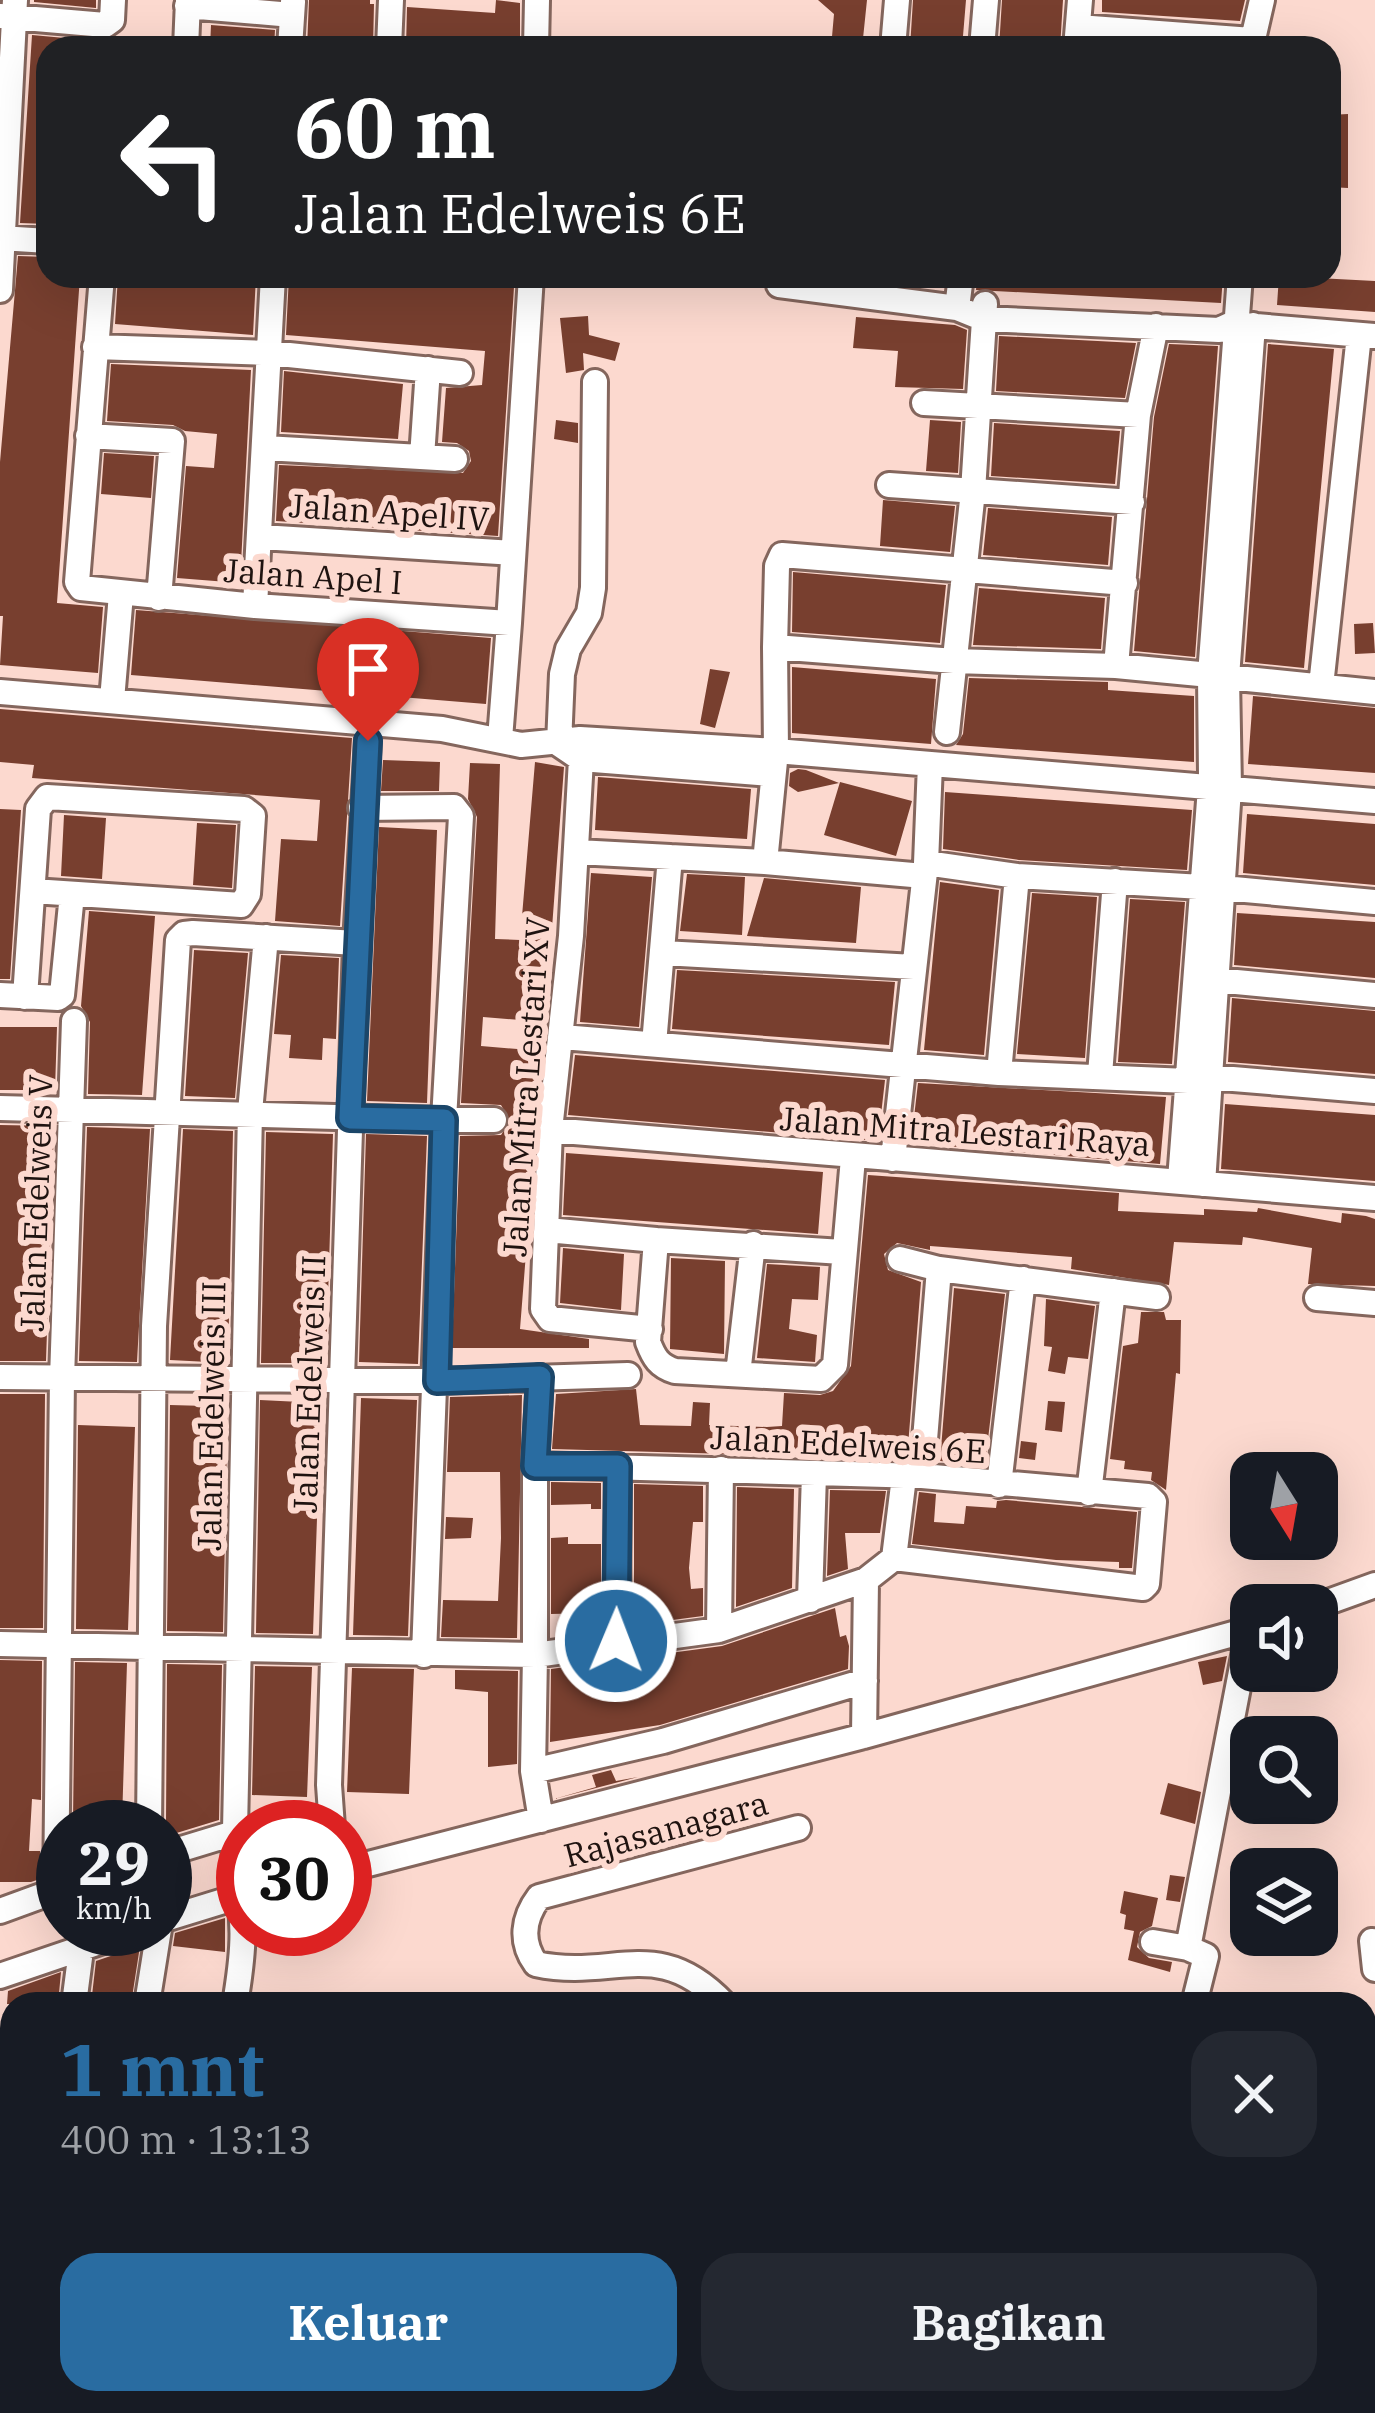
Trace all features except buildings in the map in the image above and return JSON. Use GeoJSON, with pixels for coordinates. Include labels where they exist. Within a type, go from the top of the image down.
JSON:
{"type":"FeatureCollection","features":[{"type":"Feature","properties":{"kind":"street"},"geometry":{"type":"LineString","coordinates":[[0,290],[9,19],[105,26],[112,20],[113,0]]}},
{"type":"Feature","properties":{"kind":"street"},"geometry":{"type":"LineString","coordinates":[[390,36],[391,0]]}},
{"type":"Feature","properties":{"kind":"street"},"geometry":{"type":"LineString","coordinates":[[536,36],[537,0]]}},
{"type":"Feature","properties":{"kind":"street"},"geometry":{"type":"LineString","coordinates":[[893,36],[896,0]]}},
{"type":"Feature","properties":{"kind":"street"},"geometry":{"type":"LineString","coordinates":[[983,36],[986,0]]}},
{"type":"Feature","properties":{"kind":"street"},"geometry":{"type":"LineString","coordinates":[[1077,36],[1080,0]]}},
{"type":"Feature","properties":{"kind":"street"},"geometry":{"type":"LineString","coordinates":[[1253,36],[1262,0]]}},
{"type":"Feature","properties":{"kind":"street"},"geometry":{"type":"LineString","coordinates":[[187,36],[188,3],[293,8]]}},
{"type":"Feature","properties":{"kind":"street"},"geometry":{"type":"LineString","coordinates":[[2,238],[36,240]]}},
{"type":"Feature","properties":{"kind":"street","name":"Jalan Apel I"},"geometry":{"type":"LineString","coordinates":[[101,288],[77,583],[87,591],[159,598],[509,622]]}},
{"type":"Feature","properties":{"kind":"street"},"geometry":{"type":"LineString","coordinates":[[255,606],[273,288]]}},
{"type":"Feature","properties":{"kind":"street"},"geometry":{"type":"LineString","coordinates":[[530,288],[509,622],[530,743]]}},
{"type":"Feature","properties":{"kind":"street"},"geometry":{"type":"LineString","coordinates":[[802,288],[973,310],[1156,326],[1219,330],[1242,324]]}},
{"type":"Feature","properties":{"kind":"street"},"geometry":{"type":"LineString","coordinates":[[947,732],[973,490],[977,406],[973,310],[966,288]]}},
{"type":"Feature","properties":{"kind":"street"},"geometry":{"type":"LineString","coordinates":[[1192,1182],[1220,787],[1218,676],[1240,288]]}},
{"type":"Feature","properties":{"kind":"street"},"geometry":{"type":"LineString","coordinates":[[973,310],[1220,315],[1242,324],[1367,336],[1321,686]]}},
{"type":"Feature","properties":{"kind":"street"},"geometry":{"type":"LineString","coordinates":[[1116,666],[1138,415],[1156,326]]}},
{"type":"Feature","properties":{"kind":"street"},"geometry":{"type":"LineString","coordinates":[[95,347],[270,353],[460,373]]}},
{"type":"Feature","properties":{"kind":"street"},"geometry":{"type":"LineString","coordinates":[[422,457],[428,369]]}},
{"type":"Feature","properties":{"kind":"street"},"geometry":{"type":"LineString","coordinates":[[530,743],[562,674],[568,649],[589,613],[595,382]]}},
{"type":"Feature","properties":{"kind":"street"},"geometry":{"type":"LineString","coordinates":[[924,403],[1138,415]]}},
{"type":"Feature","properties":{"kind":"street"},"geometry":{"type":"LineString","coordinates":[[88,436],[172,441],[159,598]]}},
{"type":"Feature","properties":{"kind":"street"},"geometry":{"type":"LineString","coordinates":[[265,448],[455,459]]}},
{"type":"Feature","properties":{"kind":"street"},"geometry":{"type":"LineString","coordinates":[[889,485],[1132,502]]}},
{"type":"Feature","properties":{"kind":"street","name":"Jalan Apel IV"},"geometry":{"type":"LineString","coordinates":[[261,538],[513,553]]}},
{"type":"Feature","properties":{"kind":"street"},"geometry":{"type":"LineString","coordinates":[[765,862],[774,763],[777,566],[782,555],[1125,584]]}},
{"type":"Feature","properties":{"kind":"street"},"geometry":{"type":"LineString","coordinates":[[112,700],[121,594]]}},
{"type":"Feature","properties":{"kind":"street"},"geometry":{"type":"LineString","coordinates":[[775,647],[954,661],[1116,666],[1375,692]]}},
{"type":"Feature","properties":{"kind":"street"},"geometry":{"type":"LineString","coordinates":[[0,692],[369,722],[530,743],[581,759],[930,764],[1375,801]]}},
{"type":"Feature","properties":{"kind":"street","name":"Jalan Edelweis II"},"geometry":{"type":"LineString","coordinates":[[330,1800],[356,943],[369,722]]}},
{"type":"Feature","properties":{"kind":"street"},"geometry":{"type":"LineString","coordinates":[[530,743],[580,739],[774,763]]}},
{"type":"Feature","properties":{"kind":"street","name":"Jalan Mitra Lestari XV"},"geometry":{"type":"LineString","coordinates":[[581,759],[562,1037],[550,1130],[545,1314],[573,1323],[650,1329]]}},
{"type":"Feature","properties":{"kind":"street"},"geometry":{"type":"LineString","coordinates":[[893,1159],[925,870],[930,764]]}},
{"type":"Feature","properties":{"kind":"street"},"geometry":{"type":"LineString","coordinates":[[33,891],[241,904],[248,894],[253,816],[244,808],[47,797],[38,809],[33,891],[13,996],[62,995],[72,894]]}},
{"type":"Feature","properties":{"kind":"street"},"geometry":{"type":"LineString","coordinates":[[362,808],[435,805],[454,807],[461,816],[424,1655]]}},
{"type":"Feature","properties":{"kind":"street"},"geometry":{"type":"LineString","coordinates":[[577,852],[1213,887],[1375,902]]}},
{"type":"Feature","properties":{"kind":"street"},"geometry":{"type":"LineString","coordinates":[[654,1044],[670,857]]}},
{"type":"Feature","properties":{"kind":"street"},"geometry":{"type":"LineString","coordinates":[[999,1072],[1017,876]]}},
{"type":"Feature","properties":{"kind":"street"},"geometry":{"type":"LineString","coordinates":[[1100,1075],[1114,881]]}},
{"type":"Feature","properties":{"kind":"street"},"geometry":{"type":"LineString","coordinates":[[1199,1079],[1215,980],[1213,887]]}},
{"type":"Feature","properties":{"kind":"street"},"geometry":{"type":"LineString","coordinates":[[149,1800],[154,1380],[178,940],[184,934],[356,943]]}},
{"type":"Feature","properties":{"kind":"street","name":"Jalan Edelweis III"},"geometry":{"type":"LineString","coordinates":[[235,1800],[250,1112],[266,937]]}},
{"type":"Feature","properties":{"kind":"street"},"geometry":{"type":"LineString","coordinates":[[663,953],[914,967]]}},
{"type":"Feature","properties":{"kind":"street"},"geometry":{"type":"LineString","coordinates":[[1215,980],[1375,995]]}},
{"type":"Feature","properties":{"kind":"street","name":"Jalan Edelweis V"},"geometry":{"type":"LineString","coordinates":[[58,1800],[62,1379],[74,1021]]}},
{"type":"Feature","properties":{"kind":"street"},"geometry":{"type":"LineString","coordinates":[[562,1037],[999,1072],[1375,1091]]}},
{"type":"Feature","properties":{"kind":"street"},"geometry":{"type":"LineString","coordinates":[[0,1108],[494,1120]]}},
{"type":"Feature","properties":{"kind":"street","name":"Jalan Mitra Lestari Raya"},"geometry":{"type":"LineString","coordinates":[[550,1130],[1375,1198]]}},
{"type":"Feature","properties":{"kind":"street"},"geometry":{"type":"LineString","coordinates":[[656,1240],[650,1329],[653,1357],[663,1367],[821,1379],[835,1365],[853,1157]]}},
{"type":"Feature","properties":{"kind":"street"},"geometry":{"type":"LineString","coordinates":[[548,1230],[842,1252]]}},
{"type":"Feature","properties":{"kind":"street"},"geometry":{"type":"LineString","coordinates":[[738,1374],[753,1244]]}},
{"type":"Feature","properties":{"kind":"street"},"geometry":{"type":"LineString","coordinates":[[900,1259],[939,1269],[1157,1297]]}},
{"type":"Feature","properties":{"kind":"street"},"geometry":{"type":"LineString","coordinates":[[0,1644],[535,1655],[719,1630],[866,1580],[894,1558],[913,1476],[939,1269]]}},
{"type":"Feature","properties":{"kind":"street"},"geometry":{"type":"LineString","coordinates":[[999,1485],[1023,1279]]}},
{"type":"Feature","properties":{"kind":"street"},"geometry":{"type":"LineString","coordinates":[[1089,1493],[1113,1291]]}},
{"type":"Feature","properties":{"kind":"street"},"geometry":{"type":"LineString","coordinates":[[1316,1298],[1375,1303]]}},
{"type":"Feature","properties":{"kind":"street"},"geometry":{"type":"LineString","coordinates":[[0,1377],[245,1382],[628,1375]]}},
{"type":"Feature","properties":{"kind":"street"},"geometry":{"type":"LineString","coordinates":[[540,1377],[533,1771],[541,1820]]}},
{"type":"Feature","properties":{"kind":"street","name":"Jalan Edelweis 6E"},"geometry":{"type":"LineString","coordinates":[[535,1466],[913,1476],[1148,1496],[1154,1502],[1143,1588],[894,1558]]}},
{"type":"Feature","properties":{"kind":"street"},"geometry":{"type":"LineString","coordinates":[[616,1641],[618,1466]]}},
{"type":"Feature","properties":{"kind":"street"},"geometry":{"type":"LineString","coordinates":[[719,1630],[721,1468]]}},
{"type":"Feature","properties":{"kind":"street"},"geometry":{"type":"LineString","coordinates":[[810,1600],[814,1474]]}},
{"type":"Feature","properties":{"kind":"street"},"geometry":{"type":"LineString","coordinates":[[864,1736],[866,1580]]}},
{"type":"Feature","properties":{"kind":"street"},"geometry":{"type":"LineString","coordinates":[[1338,1599],[1375,1586]]}},
{"type":"Feature","properties":{"kind":"street"},"geometry":{"type":"LineString","coordinates":[[372,1863],[864,1736],[1230,1635]]}},
{"type":"Feature","properties":{"kind":"street"},"geometry":{"type":"LineString","coordinates":[[533,1771],[663,1742],[865,1682]]}},
{"type":"Feature","properties":{"kind":"street"},"geometry":{"type":"LineString","coordinates":[[1187,1948],[1238,1692]]}},
{"type":"Feature","properties":{"kind":"street","name":"Rajasanagara"},"geometry":{"type":"LineString","coordinates":[[711,1992],[692,1974],[651,1962],[557,1969],[536,1964],[525,1936],[527,1912],[539,1897],[797,1828]]}},
{"type":"Feature","properties":{"kind":"street"},"geometry":{"type":"LineString","coordinates":[[0,1910],[36,1898]]}},
{"type":"Feature","properties":{"kind":"street"},"geometry":{"type":"LineString","coordinates":[[1372,1941],[1375,1969]]}},
{"type":"Feature","properties":{"kind":"street"},"geometry":{"type":"LineString","coordinates":[[1153,1942],[1206,1956],[1197,1992]]}},
{"type":"Feature","properties":{"kind":"street"},"geometry":{"type":"LineString","coordinates":[[0,1976],[62,1956]]}},
{"type":"Feature","properties":{"kind":"street"},"geometry":{"type":"LineString","coordinates":[[76,1992],[80,1956]]}},
{"type":"Feature","properties":{"kind":"street"},"geometry":{"type":"LineString","coordinates":[[149,1992],[155,1956]]}},
{"type":"Feature","properties":{"kind":"street","name":"Jalan Edelweis III"},"geometry":{"type":"LineString","coordinates":[[237,1992],[243,1956]]}},
{"type":"Feature","properties":{"kind":"route"},"geometry":{"type":"LineString","coordinates":[[368,741],[350,1118],[444,1120],[437,1381],[540,1377],[535,1466],[618,1466],[616,1641]]}}]}
